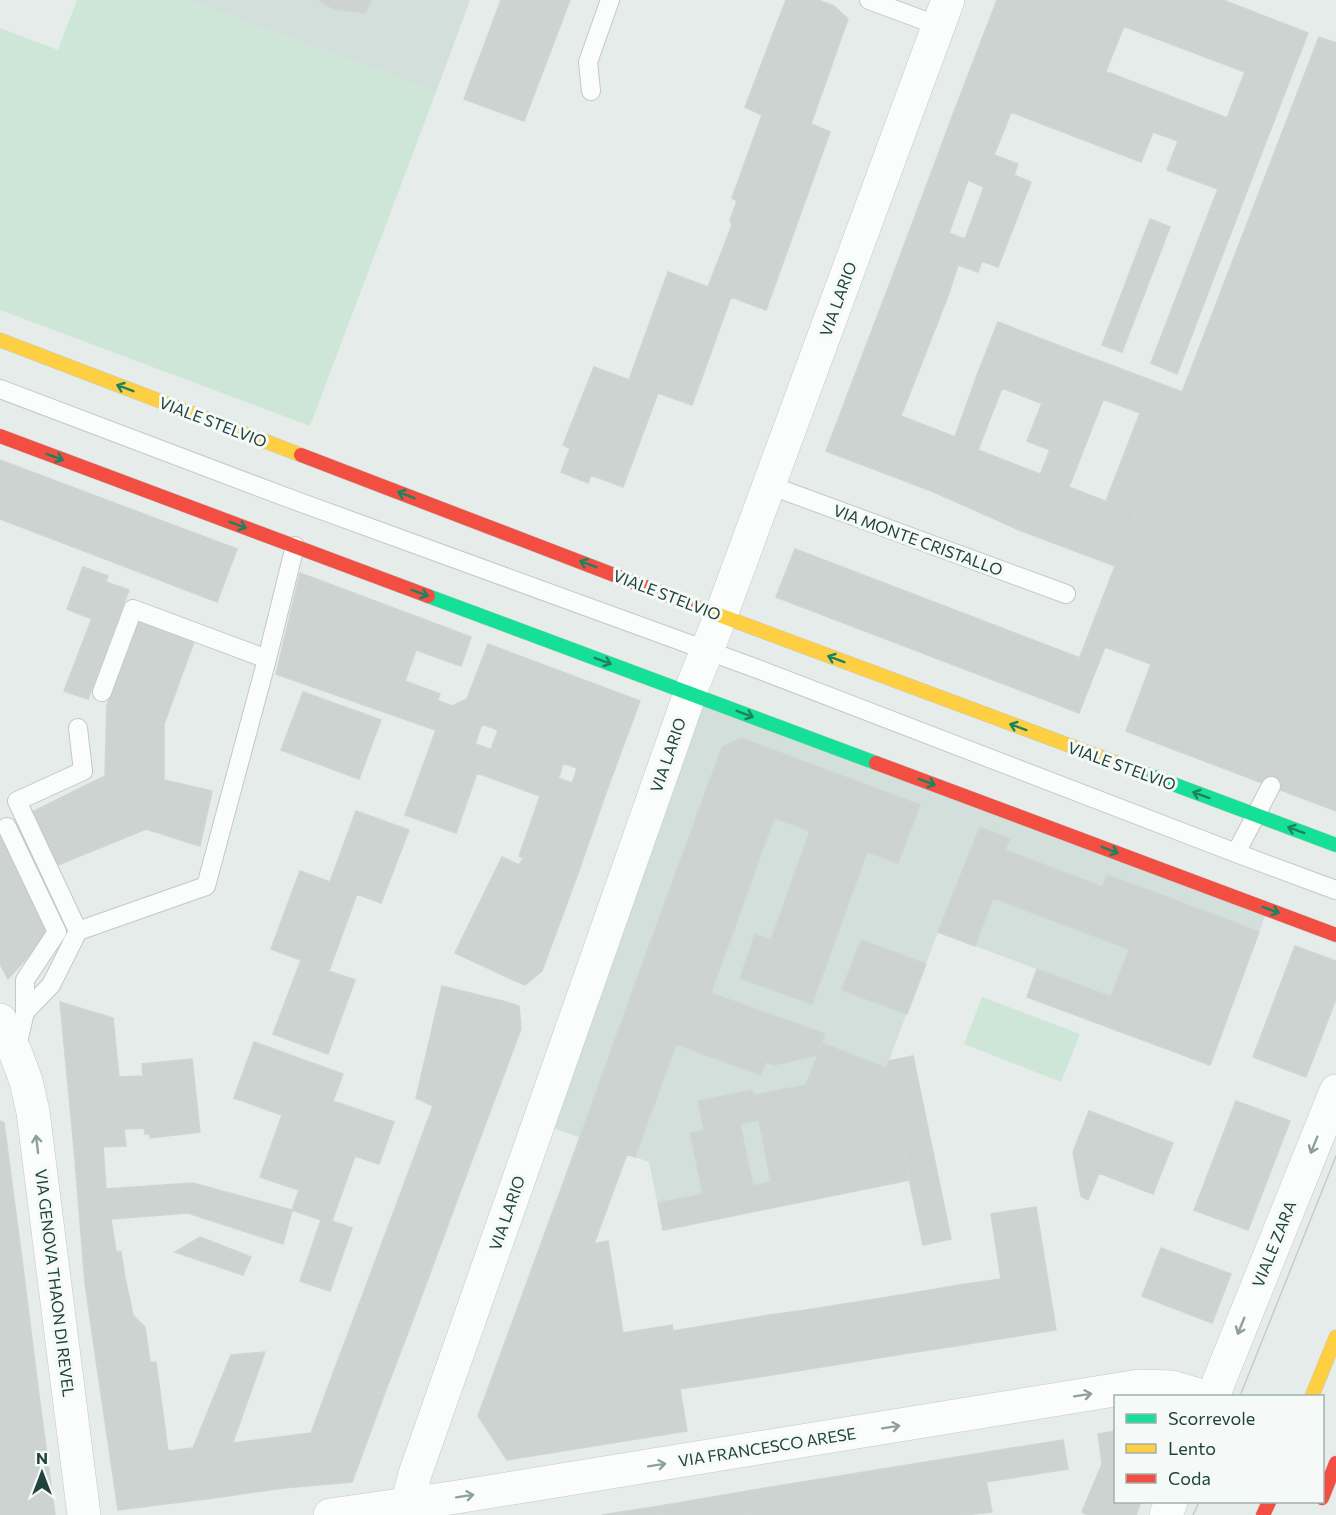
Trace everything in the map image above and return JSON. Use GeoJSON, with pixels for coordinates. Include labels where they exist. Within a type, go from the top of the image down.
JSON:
{"type":"FeatureCollection","features":[{"type":"Feature","properties":{"kind":"main road","name":"VIALE STELVIO"},"geometry":{"type":"LineString","coordinates":[[0,340],[963,707],[1336,845]]}},
{"type":"Feature","properties":{"kind":"main road"},"geometry":{"type":"LineString","coordinates":[[0,436],[1336,935]]}},
{"type":"Feature","properties":{"kind":"main road"},"geometry":{"type":"LineString","coordinates":[[1312,1395],[1336,1337]]}},
{"type":"Feature","properties":{"kind":"main road"},"geometry":{"type":"LineString","coordinates":[[1324,1495],[1336,1463]]}},
{"type":"Feature","properties":{"kind":"street","name":"VIA LARIO"},"geometry":{"type":"LineString","coordinates":[[405,1510],[415,1474],[690,693],[944,13]]}},
{"type":"Feature","properties":{"kind":"street","name":"VIA GENOVA THAON DI REVEL"},"geometry":{"type":"LineString","coordinates":[[12,1016],[8,1058],[26,1081],[33,1112],[84,1515]]}},
{"type":"Feature","properties":{"kind":"street","name":"VIALE ZARA"},"geometry":{"type":"LineString","coordinates":[[1213,1395],[1336,1091]]}},
{"type":"Feature","properties":{"kind":"street","name":"VIA FRANCESCO ARESE"},"geometry":{"type":"LineString","coordinates":[[330,1515],[405,1510],[1139,1386],[1172,1387],[1199,1395]]}},
{"type":"Feature","properties":{"kind":"lane"},"geometry":{"type":"LineString","coordinates":[[591,91],[588,62],[610,0]]}},
{"type":"Feature","properties":{"kind":"lane"},"geometry":{"type":"LineString","coordinates":[[869,0],[944,13]]}},
{"type":"Feature","properties":{"kind":"lane"},"geometry":{"type":"LineString","coordinates":[[0,389],[291,499],[707,650],[1336,890]]}},
{"type":"Feature","properties":{"kind":"lane","name":"VIA MONTE CRISTALLO"},"geometry":{"type":"LineString","coordinates":[[769,485],[1066,594]]}},
{"type":"Feature","properties":{"kind":"lane"},"geometry":{"type":"LineString","coordinates":[[12,1016],[51,985],[78,931],[206,886],[295,546]]}},
{"type":"Feature","properties":{"kind":"lane"},"geometry":{"type":"LineString","coordinates":[[102,692],[133,609],[267,659]]}},
{"type":"Feature","properties":{"kind":"lane"},"geometry":{"type":"LineString","coordinates":[[78,728],[82,771],[17,801],[78,931]]}},
{"type":"Feature","properties":{"kind":"lane"},"geometry":{"type":"LineString","coordinates":[[1236,853],[1271,786]]}},
{"type":"Feature","properties":{"kind":"lane"},"geometry":{"type":"LineString","coordinates":[[6,827],[57,932],[25,980],[12,1016]]}},
{"type":"Feature","properties":{"kind":"shaded area"},"geometry":{"type":"Polygon","coordinates":[[[187,0],[470,0],[436,92],[187,0]]]}},
{"type":"Feature","properties":{"kind":"shaded area"},"geometry":{"type":"Polygon","coordinates":[[[694,700],[1265,916],[1210,1065],[1027,997],[1037,969],[938,932],[886,1068],[910,1180],[663,1230],[649,1162],[548,1126],[694,700]]]}},
{"type":"Feature","properties":{"kind":"green space"},"geometry":{"type":"Polygon","coordinates":[[[77,0],[187,0],[436,92],[310,426],[0,310],[0,28],[58,50],[77,0]]]}},
{"type":"Feature","properties":{"kind":"green space"},"geometry":{"type":"Polygon","coordinates":[[[982,997],[1080,1034],[1061,1082],[964,1044],[982,997]]]}},
{"type":"Feature","properties":{"kind":"building"},"geometry":{"type":"Polygon","coordinates":[[[319,0],[371,0],[365,13],[335,9],[319,0]]]}},
{"type":"Feature","properties":{"kind":"building"},"geometry":{"type":"Polygon","coordinates":[[[501,0],[570,0],[524,121],[464,99],[501,0]]]}},
{"type":"Feature","properties":{"kind":"building"},"geometry":{"type":"Polygon","coordinates":[[[786,0],[818,0],[834,6],[848,19],[811,124],[830,132],[766,310],[731,297],[692,405],[658,393],[623,487],[591,475],[588,483],[561,472],[570,448],[563,445],[594,367],[629,380],[668,272],[708,287],[732,225],[730,220],[737,201],[732,198],[762,115],[745,107],[786,0]]]}},
{"type":"Feature","properties":{"kind":"building"},"geometry":{"type":"Polygon","coordinates":[[[997,0],[1091,0],[1086,12],[1124,26],[1106,71],[987,26],[997,0]]]}},
{"type":"Feature","properties":{"kind":"building"},"geometry":{"type":"Polygon","coordinates":[[[1091,0],[1223,0],[1308,33],[1269,134],[1227,118],[1245,72],[1086,12],[1091,0]]]}},
{"type":"Feature","properties":{"kind":"building"},"geometry":{"type":"Polygon","coordinates":[[[987,26],[1269,134],[1237,217],[1211,207],[1218,189],[1167,170],[1178,141],[1153,132],[1141,162],[1011,112],[1005,128],[955,109],[987,26]]]}},
{"type":"Feature","properties":{"kind":"building"},"geometry":{"type":"Polygon","coordinates":[[[1319,37],[1336,43],[1336,757],[1330,773],[1243,740],[1275,657],[1105,592],[1319,37]]]}},
{"type":"Feature","properties":{"kind":"building"},"geometry":{"type":"Polygon","coordinates":[[[955,109],[1005,128],[994,155],[1018,164],[1014,175],[1031,182],[998,267],[982,261],[978,272],[958,265],[948,296],[893,275],[955,109]],[[968,180],[949,233],[965,239],[984,187],[968,180]]]}},
{"type":"Feature","properties":{"kind":"building"},"geometry":{"type":"Polygon","coordinates":[[[1211,207],[1237,217],[1177,374],[1151,363],[1211,207]]]}},
{"type":"Feature","properties":{"kind":"building"},"geometry":{"type":"Polygon","coordinates":[[[1150,219],[1170,227],[1122,352],[1102,345],[1150,219]]]}},
{"type":"Feature","properties":{"kind":"building"},"geometry":{"type":"Polygon","coordinates":[[[893,275],[948,296],[901,416],[955,437],[934,492],[826,451],[893,275]]]}},
{"type":"Feature","properties":{"kind":"building"},"geometry":{"type":"Polygon","coordinates":[[[998,322],[1086,356],[1064,412],[976,378],[998,322]]]}},
{"type":"Feature","properties":{"kind":"building"},"geometry":{"type":"Polygon","coordinates":[[[1086,356],[1116,367],[1069,487],[1136,513],[1115,566],[1019,530],[1086,356]]]}},
{"type":"Feature","properties":{"kind":"building"},"geometry":{"type":"Polygon","coordinates":[[[1116,367],[1182,392],[1136,513],[1106,501],[1140,413],[1103,399],[1116,367]]]}},
{"type":"Feature","properties":{"kind":"building"},"geometry":{"type":"Polygon","coordinates":[[[976,378],[1002,388],[978,450],[955,437],[976,378]]]}},
{"type":"Feature","properties":{"kind":"building"},"geometry":{"type":"Polygon","coordinates":[[[1042,403],[1064,412],[1050,450],[1027,441],[1042,403]]]}},
{"type":"Feature","properties":{"kind":"building"},"geometry":{"type":"Polygon","coordinates":[[[955,437],[978,450],[1040,474],[1019,530],[934,492],[955,437]]]}},
{"type":"Feature","properties":{"kind":"building"},"geometry":{"type":"Polygon","coordinates":[[[0,460],[133,510],[113,562],[0,519],[0,460]]]}},
{"type":"Feature","properties":{"kind":"building"},"geometry":{"type":"Polygon","coordinates":[[[133,510],[237,549],[217,602],[113,562],[133,510]]]}},
{"type":"Feature","properties":{"kind":"building"},"geometry":{"type":"Polygon","coordinates":[[[795,549],[986,622],[967,670],[776,597],[795,549]]]}},
{"type":"Feature","properties":{"kind":"building"},"geometry":{"type":"Polygon","coordinates":[[[83,567],[108,576],[92,619],[67,609],[83,567]]]}},
{"type":"Feature","properties":{"kind":"building"},"geometry":{"type":"Polygon","coordinates":[[[300,573],[471,637],[461,666],[416,650],[405,681],[440,694],[427,727],[276,674],[300,573]]]}},
{"type":"Feature","properties":{"kind":"building"},"geometry":{"type":"Polygon","coordinates":[[[106,582],[129,590],[88,699],[64,691],[106,582]]]}},
{"type":"Feature","properties":{"kind":"building"},"geometry":{"type":"Polygon","coordinates":[[[1105,592],[1228,639],[1202,707],[1175,696],[1157,743],[1126,731],[1151,664],[1105,647],[1079,713],[1061,706],[1105,592]]]}},
{"type":"Feature","properties":{"kind":"building"},"geometry":{"type":"Polygon","coordinates":[[[138,621],[194,642],[164,724],[107,705],[138,621]]]}},
{"type":"Feature","properties":{"kind":"building"},"geometry":{"type":"Polygon","coordinates":[[[986,622],[1080,658],[1061,706],[967,670],[986,622]]]}},
{"type":"Feature","properties":{"kind":"building"},"geometry":{"type":"Polygon","coordinates":[[[1228,639],[1275,657],[1243,740],[1202,724],[1208,709],[1202,707],[1228,639]]]}},
{"type":"Feature","properties":{"kind":"building"},"geometry":{"type":"Polygon","coordinates":[[[488,644],[640,701],[607,790],[574,778],[577,768],[563,763],[560,774],[491,749],[498,730],[482,724],[475,744],[427,727],[437,700],[452,706],[467,699],[488,644]]]}},
{"type":"Feature","properties":{"kind":"building"},"geometry":{"type":"Polygon","coordinates":[[[303,692],[381,720],[359,779],[281,750],[303,692]]]}},
{"type":"Feature","properties":{"kind":"building"},"geometry":{"type":"Polygon","coordinates":[[[1175,696],[1208,709],[1202,724],[1330,773],[1336,757],[1336,811],[1157,743],[1175,696]]]}},
{"type":"Feature","properties":{"kind":"building"},"geometry":{"type":"Polygon","coordinates":[[[107,705],[164,724],[164,780],[212,791],[200,846],[146,829],[53,867],[26,815],[105,776],[107,705]]]}},
{"type":"Feature","properties":{"kind":"building"},"geometry":{"type":"Polygon","coordinates":[[[436,730],[560,774],[558,778],[572,783],[574,778],[607,790],[577,876],[519,856],[540,796],[477,773],[456,833],[405,815],[436,730]]]}},
{"type":"Feature","properties":{"kind":"building"},"geometry":{"type":"Polygon","coordinates":[[[741,738],[920,805],[898,863],[867,852],[812,1004],[740,978],[755,934],[771,940],[810,831],[774,818],[711,993],[641,968],[722,747],[741,738]]]}},
{"type":"Feature","properties":{"kind":"building"},"geometry":{"type":"Polygon","coordinates":[[[356,811],[409,830],[381,903],[357,894],[329,971],[355,980],[328,1054],[273,1034],[301,960],[271,949],[300,871],[330,882],[356,811]]]}},
{"type":"Feature","properties":{"kind":"building"},"geometry":{"type":"Polygon","coordinates":[[[980,827],[1010,839],[1005,850],[1103,887],[1086,933],[993,898],[975,946],[938,932],[980,827]]]}},
{"type":"Feature","properties":{"kind":"building"},"geometry":{"type":"Polygon","coordinates":[[[0,833],[50,932],[8,979],[0,964],[0,833]]]}},
{"type":"Feature","properties":{"kind":"building"},"geometry":{"type":"Polygon","coordinates":[[[502,857],[519,865],[524,857],[563,871],[509,978],[455,953],[502,857]]]}},
{"type":"Feature","properties":{"kind":"building"},"geometry":{"type":"Polygon","coordinates":[[[563,871],[577,876],[542,971],[525,985],[509,978],[563,871]]]}},
{"type":"Feature","properties":{"kind":"building"},"geometry":{"type":"Polygon","coordinates":[[[1107,875],[1151,891],[1129,949],[1086,933],[1107,875]]]}},
{"type":"Feature","properties":{"kind":"building"},"geometry":{"type":"Polygon","coordinates":[[[1151,891],[1259,932],[1210,1065],[1027,997],[1037,969],[1111,997],[1151,891]]]}},
{"type":"Feature","properties":{"kind":"building"},"geometry":{"type":"Polygon","coordinates":[[[861,940],[926,964],[907,1014],[842,990],[861,940]]]}},
{"type":"Feature","properties":{"kind":"building"},"geometry":{"type":"Polygon","coordinates":[[[1295,946],[1336,961],[1336,999],[1306,1077],[1253,1057],[1295,946]]]}},
{"type":"Feature","properties":{"kind":"building"},"geometry":{"type":"Polygon","coordinates":[[[641,968],[825,1034],[817,1055],[774,1065],[766,1062],[761,1075],[676,1044],[635,1157],[580,1137],[641,968]]]}},
{"type":"Feature","properties":{"kind":"building"},"geometry":{"type":"Polygon","coordinates":[[[442,986],[503,1001],[474,1121],[416,1098],[442,986]]]}},
{"type":"Feature","properties":{"kind":"building"},"geometry":{"type":"Polygon","coordinates":[[[503,1001],[519,1006],[521,1029],[485,1125],[474,1121],[503,1001]]]}},
{"type":"Feature","properties":{"kind":"building"},"geometry":{"type":"Polygon","coordinates":[[[60,1002],[113,1018],[119,1077],[143,1076],[142,1064],[192,1059],[200,1132],[150,1138],[150,1134],[145,1134],[144,1128],[124,1129],[126,1146],[74,1148],[60,1002]]]}},
{"type":"Feature","properties":{"kind":"building"},"geometry":{"type":"Polygon","coordinates":[[[254,1042],[343,1074],[333,1101],[394,1122],[379,1164],[355,1156],[332,1221],[352,1228],[330,1291],[300,1281],[321,1220],[292,1210],[299,1190],[260,1177],[282,1115],[234,1098],[254,1042]]]}},
{"type":"Feature","properties":{"kind":"building"},"geometry":{"type":"Polygon","coordinates":[[[822,1043],[886,1068],[910,1180],[766,1209],[761,1184],[771,1182],[754,1095],[806,1085],[822,1043]]]}},
{"type":"Feature","properties":{"kind":"building"},"geometry":{"type":"Polygon","coordinates":[[[913,1056],[951,1239],[923,1245],[886,1068],[889,1061],[913,1056]]]}},
{"type":"Feature","properties":{"kind":"building"},"geometry":{"type":"Polygon","coordinates":[[[752,1090],[759,1120],[740,1124],[753,1186],[761,1184],[766,1209],[663,1230],[658,1203],[703,1194],[690,1133],[704,1130],[698,1101],[752,1090]]]}},
{"type":"Feature","properties":{"kind":"building"},"geometry":{"type":"Polygon","coordinates":[[[1236,1101],[1290,1121],[1248,1230],[1194,1210],[1236,1101]]]}},
{"type":"Feature","properties":{"kind":"building"},"geometry":{"type":"Polygon","coordinates":[[[433,1106],[485,1125],[449,1222],[397,1203],[433,1106]]]}},
{"type":"Feature","properties":{"kind":"building"},"geometry":{"type":"Polygon","coordinates":[[[1089,1111],[1173,1143],[1153,1194],[1099,1173],[1088,1200],[1081,1196],[1073,1152],[1089,1111]]]}},
{"type":"Feature","properties":{"kind":"building"},"geometry":{"type":"Polygon","coordinates":[[[0,1121],[4,1123],[23,1267],[0,1270],[0,1121]]]}},
{"type":"Feature","properties":{"kind":"building"},"geometry":{"type":"Polygon","coordinates":[[[580,1137],[627,1154],[594,1244],[537,1255],[580,1137]]]}},
{"type":"Feature","properties":{"kind":"building"},"geometry":{"type":"Polygon","coordinates":[[[103,1147],[106,1189],[193,1183],[292,1210],[283,1244],[188,1213],[111,1219],[116,1251],[121,1252],[125,1278],[85,1283],[74,1148],[103,1147]]]}},
{"type":"Feature","properties":{"kind":"building"},"geometry":{"type":"Polygon","coordinates":[[[397,1203],[449,1222],[412,1322],[360,1302],[397,1203]]]}},
{"type":"Feature","properties":{"kind":"building"},"geometry":{"type":"Polygon","coordinates":[[[1036,1207],[1056,1330],[968,1344],[959,1285],[1001,1279],[991,1214],[1036,1207]]]}},
{"type":"Feature","properties":{"kind":"building"},"geometry":{"type":"Polygon","coordinates":[[[200,1237],[251,1257],[243,1275],[175,1252],[200,1237]]]}},
{"type":"Feature","properties":{"kind":"building"},"geometry":{"type":"Polygon","coordinates":[[[608,1241],[623,1333],[672,1325],[673,1331],[763,1316],[772,1375],[680,1389],[679,1384],[577,1400],[553,1252],[608,1241]]]}},
{"type":"Feature","properties":{"kind":"building"},"geometry":{"type":"Polygon","coordinates":[[[1161,1248],[1231,1274],[1212,1323],[1142,1296],[1161,1248]]]}},
{"type":"Feature","properties":{"kind":"building"},"geometry":{"type":"Polygon","coordinates":[[[553,1252],[577,1400],[679,1384],[687,1431],[507,1460],[478,1416],[537,1255],[553,1252]]]}},
{"type":"Feature","properties":{"kind":"building"},"geometry":{"type":"Polygon","coordinates":[[[23,1267],[39,1395],[0,1400],[0,1270],[23,1267]]]}},
{"type":"Feature","properties":{"kind":"building"},"geometry":{"type":"Polygon","coordinates":[[[125,1278],[133,1315],[145,1327],[150,1362],[97,1367],[85,1283],[125,1278]]]}},
{"type":"Feature","properties":{"kind":"building"},"geometry":{"type":"Polygon","coordinates":[[[959,1285],[968,1344],[916,1352],[906,1294],[959,1285]]]}},
{"type":"Feature","properties":{"kind":"building"},"geometry":{"type":"Polygon","coordinates":[[[906,1294],[916,1352],[816,1368],[806,1310],[906,1294]]]}},
{"type":"Feature","properties":{"kind":"building"},"geometry":{"type":"Polygon","coordinates":[[[360,1302],[412,1322],[384,1395],[332,1376],[360,1302]]]}},
{"type":"Feature","properties":{"kind":"building"},"geometry":{"type":"Polygon","coordinates":[[[806,1310],[816,1368],[772,1375],[763,1316],[806,1310]]]}},
{"type":"Feature","properties":{"kind":"building"},"geometry":{"type":"Polygon","coordinates":[[[265,1352],[213,1498],[118,1510],[97,1367],[156,1362],[168,1451],[193,1448],[231,1355],[265,1352]]]}},
{"type":"Feature","properties":{"kind":"building"},"geometry":{"type":"Polygon","coordinates":[[[332,1376],[384,1395],[352,1482],[283,1488],[213,1498],[233,1443],[311,1433],[332,1376]]]}},
{"type":"Feature","properties":{"kind":"building"},"geometry":{"type":"Polygon","coordinates":[[[39,1395],[55,1515],[0,1515],[0,1400],[39,1395]]]}},
{"type":"Feature","properties":{"kind":"building"},"geometry":{"type":"Polygon","coordinates":[[[1114,1431],[1114,1503],[1141,1503],[1136,1515],[1088,1515],[1082,1512],[1102,1464],[1098,1434],[1114,1431]]]}},
{"type":"Feature","properties":{"kind":"building"},"geometry":{"type":"Polygon","coordinates":[[[1063,1440],[1068,1469],[986,1482],[981,1453],[1063,1440]]]}},
{"type":"Feature","properties":{"kind":"building"},"geometry":{"type":"Polygon","coordinates":[[[981,1453],[992,1512],[964,1515],[751,1515],[747,1491],[981,1453]]]}},
{"type":"Feature","properties":{"kind":"building"},"geometry":{"type":"Polygon","coordinates":[[[747,1491],[751,1515],[661,1515],[659,1506],[747,1491]]]}},
{"type":"Feature","properties":{"kind":"building"},"geometry":{"type":"Polygon","coordinates":[[[659,1506],[661,1515],[602,1515],[659,1506]]]}},
{"type":"Feature","properties":{"kind":"tram line"},"geometry":{"type":"LineString","coordinates":[[1240,1395],[1336,1156]]}},
{"type":"Feature","properties":{"kind":"tram line"},"geometry":{"type":"LineString","coordinates":[[1193,1515],[1199,1503]]}},
{"type":"Feature","properties":{"kind":"traffic: fast"},"geometry":{"type":"LineString","coordinates":[[428,596],[876,763]]}},
{"type":"Feature","properties":{"kind":"traffic: fast"},"geometry":{"type":"LineString","coordinates":[[1130,768],[1336,845]]}},
{"type":"Feature","properties":{"kind":"traffic: slow"},"geometry":{"type":"LineString","coordinates":[[0,340],[301,455]]}},
{"type":"Feature","properties":{"kind":"traffic: slow"},"geometry":{"type":"LineString","coordinates":[[695,606],[1130,768]]}},
{"type":"Feature","properties":{"kind":"traffic: slow"},"geometry":{"type":"LineString","coordinates":[[1312,1395],[1336,1337]]}},
{"type":"Feature","properties":{"kind":"traffic: jam"},"geometry":{"type":"LineString","coordinates":[[0,436],[428,596]]}},
{"type":"Feature","properties":{"kind":"traffic: jam"},"geometry":{"type":"LineString","coordinates":[[301,455],[695,606]]}},
{"type":"Feature","properties":{"kind":"traffic: jam"},"geometry":{"type":"LineString","coordinates":[[876,763],[1336,935]]}},
{"type":"Feature","properties":{"kind":"traffic: jam"},"geometry":{"type":"LineString","coordinates":[[1324,1493],[1336,1463]]}},
{"type":"Feature","properties":{"kind":"traffic: jam"},"geometry":{"type":"LineString","coordinates":[[1263,1515],[1269,1503]]}}]}
